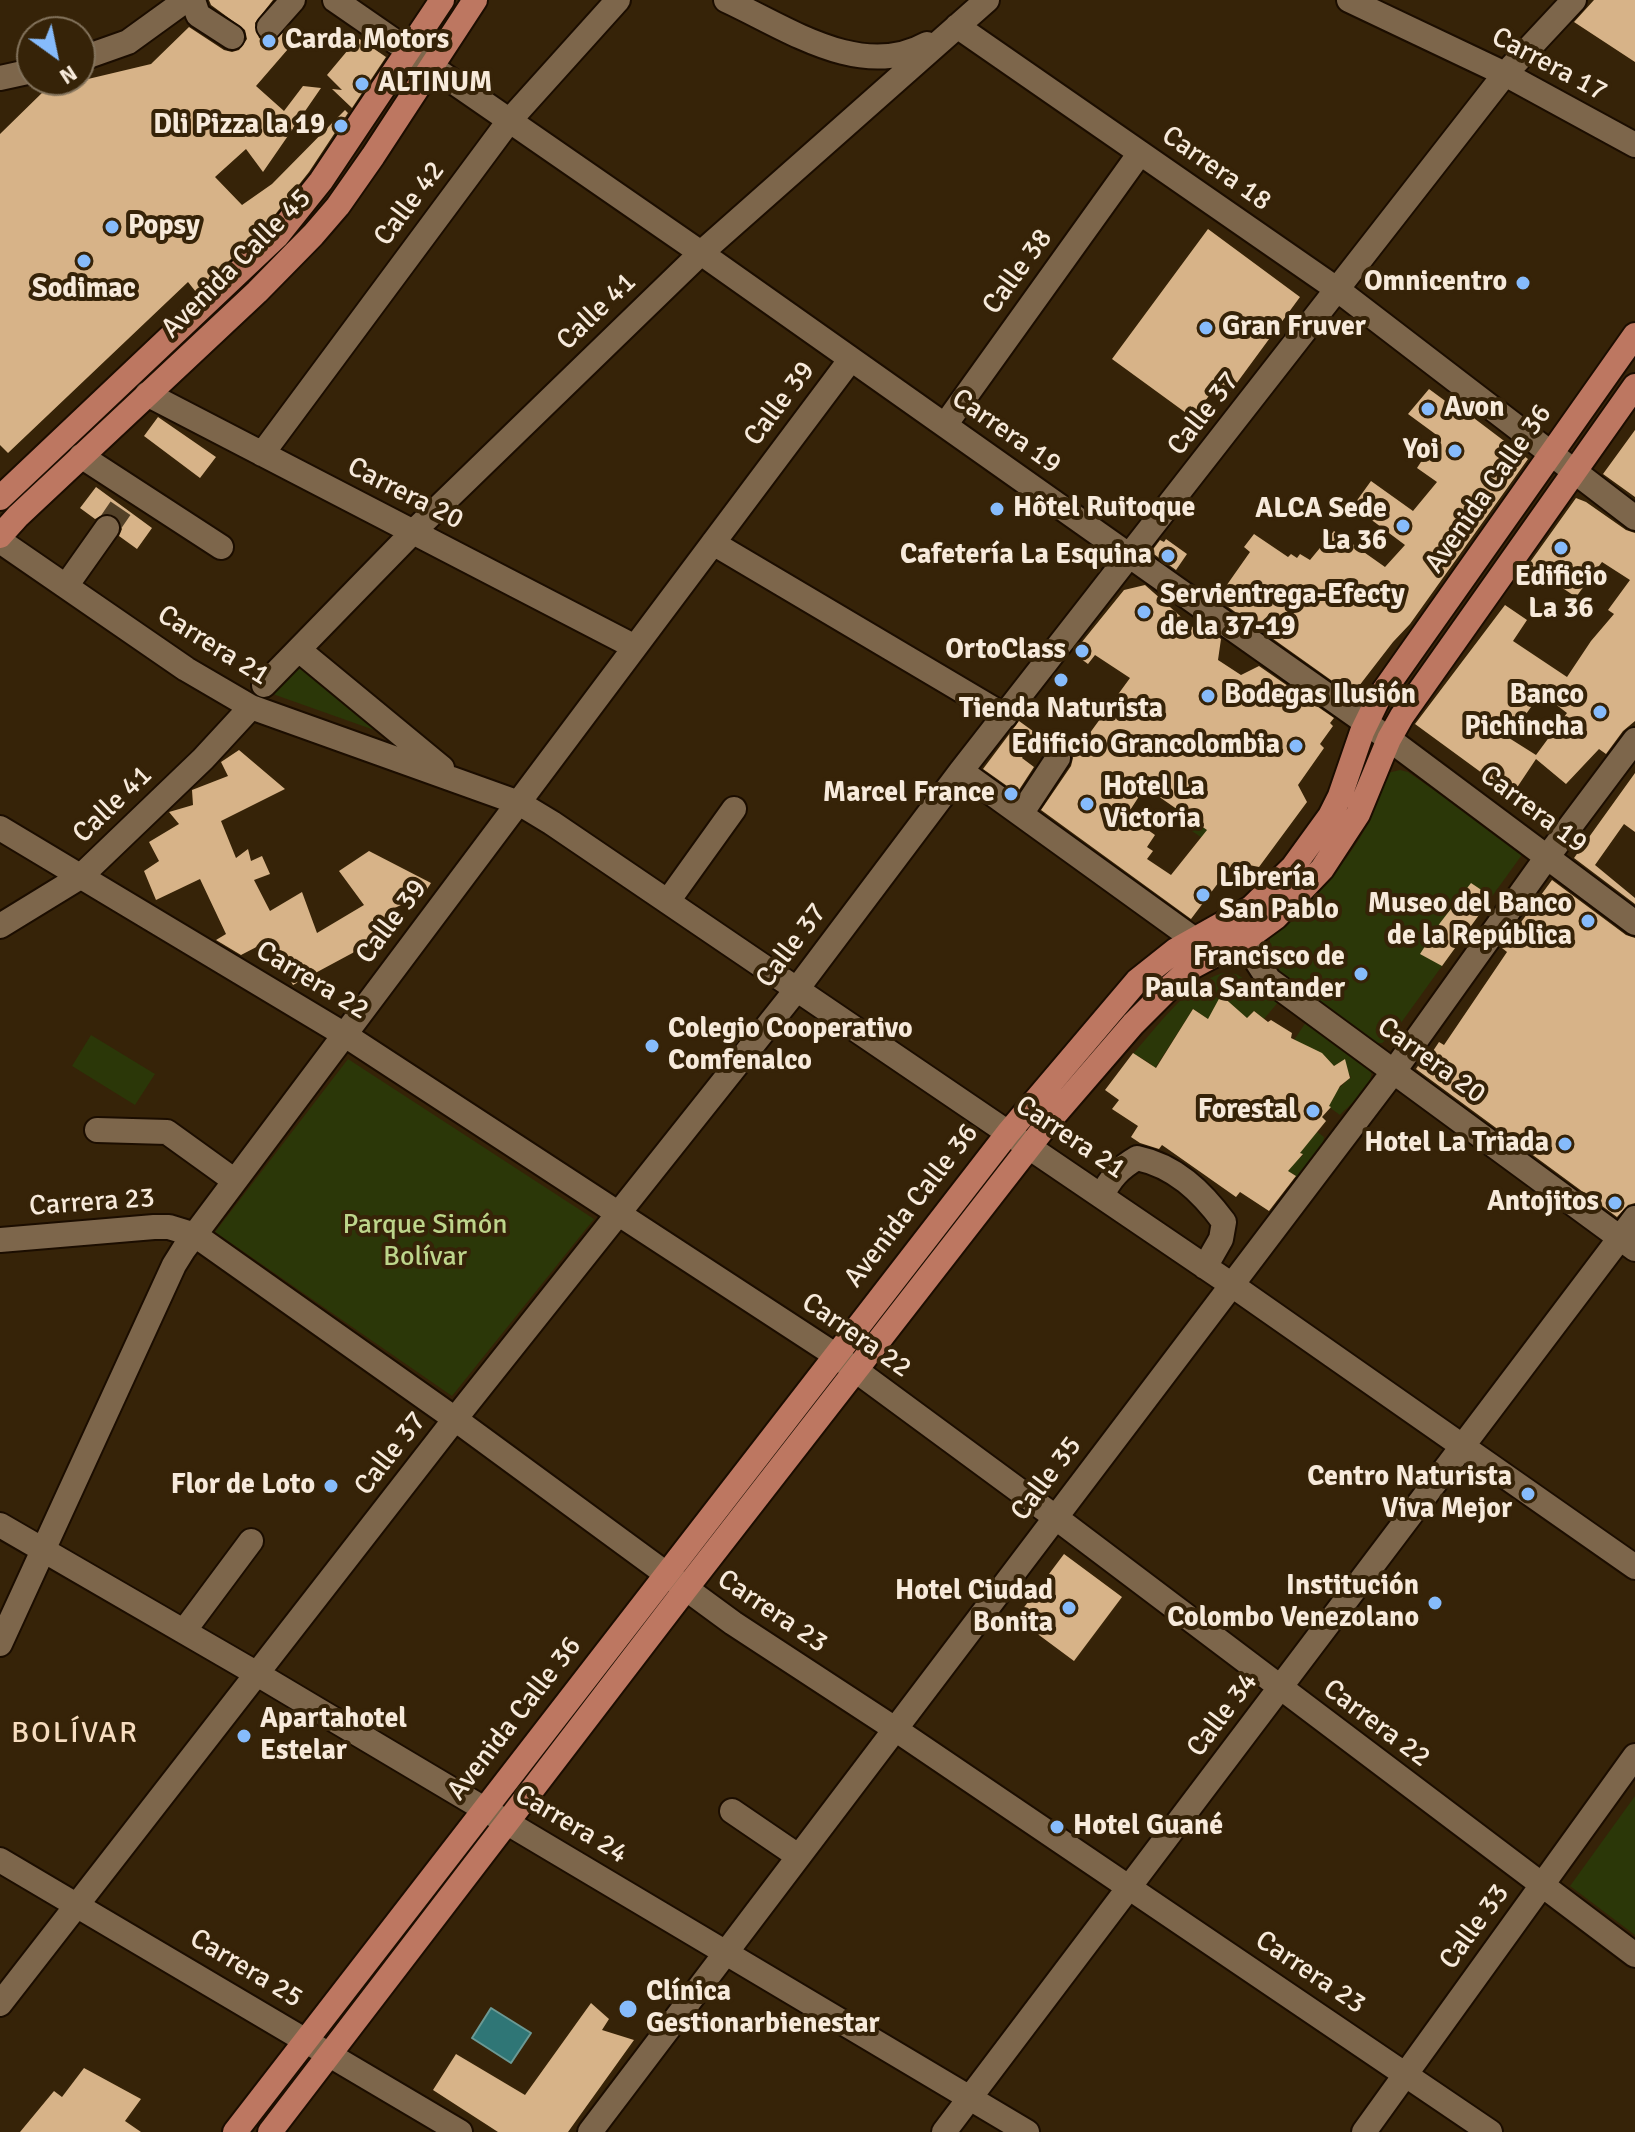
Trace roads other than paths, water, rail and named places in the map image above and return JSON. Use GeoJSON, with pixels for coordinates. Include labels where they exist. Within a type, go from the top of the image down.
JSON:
{"type":"FeatureCollection","features":[{"type":"Feature","properties":{"kind":"main road","name":"Avenida Calle 45"},"geometry":{"type":"LineString","coordinates":[[0,498],[277,236],[321,181],[442,0]]}},
{"type":"Feature","properties":{"kind":"main road","name":"Avenida Calle 45"},"geometry":{"type":"LineString","coordinates":[[0,538],[18,516],[257,292],[313,235],[338,206],[475,0]]}},
{"type":"Feature","properties":{"kind":"main road","name":"Avenida Calle 36"},"geometry":{"type":"LineString","coordinates":[[235,2132],[1008,1133],[1154,965],[1251,908],[1293,867],[1340,796],[1365,723],[1385,688],[1635,335]]}},
{"type":"Feature","properties":{"kind":"main road","name":"Avenida Calle 36"},"geometry":{"type":"LineString","coordinates":[[270,2132],[1029,1147],[1153,1002],[1192,967],[1250,936],[1300,894],[1341,842],[1358,814],[1389,739],[1410,704],[1635,386]]}},
{"type":"Feature","properties":{"kind":"street"},"geometry":{"type":"LineString","coordinates":[[96,53],[128,42],[186,0]]}},
{"type":"Feature","properties":{"kind":"street"},"geometry":{"type":"LineString","coordinates":[[193,0],[198,15],[232,37]]}},
{"type":"Feature","properties":{"kind":"street"},"geometry":{"type":"LineString","coordinates":[[269,27],[293,0]]}},
{"type":"Feature","properties":{"kind":"street","name":"Carrera 19"},"geometry":{"type":"LineString","coordinates":[[335,0],[701,253],[1389,739],[1635,923]]}},
{"type":"Feature","properties":{"kind":"street","name":"Calle 42"},"geometry":{"type":"LineString","coordinates":[[262,454],[509,121],[618,0]]}},
{"type":"Feature","properties":{"kind":"street"},"geometry":{"type":"LineString","coordinates":[[726,0],[830,49],[872,58],[895,57],[917,50],[957,26]]}},
{"type":"Feature","properties":{"kind":"street","name":"Calle 41"},"geometry":{"type":"LineString","coordinates":[[264,685],[413,532],[701,253],[987,0]]}},
{"type":"Feature","properties":{"kind":"street","name":"Carrera 17"},"geometry":{"type":"LineString","coordinates":[[1349,0],[1505,74],[1635,145]]}},
{"type":"Feature","properties":{"kind":"street","name":"Calle 37"},"geometry":{"type":"LineString","coordinates":[[0,2004],[259,1675],[455,1419],[797,989],[961,771],[1505,74],[1574,0]]}},
{"type":"Feature","properties":{"kind":"street","name":"Carrera 18"},"geometry":{"type":"LineString","coordinates":[[957,26],[1338,290],[1635,518]]}},
{"type":"Feature","properties":{"kind":"street","name":"Calle 38"},"geometry":{"type":"LineString","coordinates":[[945,425],[1140,153]]}},
{"type":"Feature","properties":{"kind":"street","name":"Calle 39"},"geometry":{"type":"LineString","coordinates":[[0,1644],[174,1265],[851,359]]}},
{"type":"Feature","properties":{"kind":"street","name":"Carrera 20"},"geometry":{"type":"LineString","coordinates":[[147,394],[635,647]]}},
{"type":"Feature","properties":{"kind":"street"},"geometry":{"type":"LineString","coordinates":[[81,456],[128,498],[221,547]]}},
{"type":"Feature","properties":{"kind":"street"},"geometry":{"type":"LineString","coordinates":[[66,586],[107,528]]}},
{"type":"Feature","properties":{"kind":"street","name":"Carrera 21"},"geometry":{"type":"LineString","coordinates":[[0,538],[186,669],[251,707],[519,803],[1102,1196],[1635,1567]]}},
{"type":"Feature","properties":{"kind":"street"},"geometry":{"type":"LineString","coordinates":[[713,543],[1005,716]]}},
{"type":"Feature","properties":{"kind":"street","name":"Carrera 21"},"geometry":{"type":"LineString","coordinates":[[299,650],[459,782]]}},
{"type":"Feature","properties":{"kind":"street","name":"Calle 41"},"geometry":{"type":"LineString","coordinates":[[0,926],[80,877],[183,779],[251,707]]}},
{"type":"Feature","properties":{"kind":"street","name":"Calle 35"},"geometry":{"type":"LineString","coordinates":[[590,2132],[1394,1071],[1546,858],[1630,756]]}},
{"type":"Feature","properties":{"kind":"street"},"geometry":{"type":"LineString","coordinates":[[1021,814],[1058,758]]}},
{"type":"Feature","properties":{"kind":"street"},"geometry":{"type":"LineString","coordinates":[[961,771],[1195,940]]}},
{"type":"Feature","properties":{"kind":"street"},"geometry":{"type":"LineString","coordinates":[[668,901],[734,809]]}},
{"type":"Feature","properties":{"kind":"street","name":"Carrera 22"},"geometry":{"type":"LineString","coordinates":[[0,828],[345,1035],[835,1355],[1635,1955]]}},
{"type":"Feature","properties":{"kind":"street","name":"Carrera 20"},"geometry":{"type":"LineString","coordinates":[[1250,936],[1253,952],[1269,980],[1627,1244]]}},
{"type":"Feature","properties":{"kind":"street"},"geometry":{"type":"LineString","coordinates":[[97,1130],[167,1132],[235,1181]]}},
{"type":"Feature","properties":{"kind":"street"},"geometry":{"type":"LineString","coordinates":[[1102,1196],[1121,1168],[1137,1158],[1158,1163],[1192,1184],[1224,1222],[1221,1239],[1205,1267]]}},
{"type":"Feature","properties":{"kind":"street","name":"Calle 34"},"geometry":{"type":"LineString","coordinates":[[944,2132],[1463,1446],[1627,1244],[1635,1218]]}},
{"type":"Feature","properties":{"kind":"street","name":"Carrera 23"},"geometry":{"type":"LineString","coordinates":[[0,1240],[154,1227],[169,1227],[195,1235],[455,1419],[685,1590],[1490,2132]]}},
{"type":"Feature","properties":{"kind":"street","name":"Carrera 24"},"geometry":{"type":"LineString","coordinates":[[0,1525],[259,1675],[1027,2132]]}},
{"type":"Feature","properties":{"kind":"street"},"geometry":{"type":"LineString","coordinates":[[184,1631],[251,1541]]}},
{"type":"Feature","properties":{"kind":"street","name":"Calle 33"},"geometry":{"type":"LineString","coordinates":[[1364,2132],[1635,1756]]}},
{"type":"Feature","properties":{"kind":"street"},"geometry":{"type":"LineString","coordinates":[[732,1811],[798,1856]]}},
{"type":"Feature","properties":{"kind":"street","name":"Carrera 25"},"geometry":{"type":"LineString","coordinates":[[0,1860],[460,2132]]}},
{"type":"Feature","properties":{"kind":"water"},"geometry":{"type":"Polygon","coordinates":[[[491,2008],[531,2033],[511,2063],[472,2038],[491,2008]]]}},
{"type":"Feature","properties":{"kind":"tunnel"},"geometry":{"type":"LineString","coordinates":[[107,528],[122,506]]}},
{"type":"Feature","properties":{"kind":"place","name":"Carda Motors"},"geometry":{"type":"Point","coordinates":[269,41]}},
{"type":"Feature","properties":{"kind":"place","name":"ALTINUM"},"geometry":{"type":"Point","coordinates":[362,84]}},
{"type":"Feature","properties":{"kind":"place","name":"Dli Pizza la 19"},"geometry":{"type":"Point","coordinates":[341,126]}},
{"type":"Feature","properties":{"kind":"place","name":"Popsy"},"geometry":{"type":"Point","coordinates":[112,227]}},
{"type":"Feature","properties":{"kind":"place","name":"Sodimac"},"geometry":{"type":"Point","coordinates":[84,261]}},
{"type":"Feature","properties":{"kind":"place","name":"Omnicentro"},"geometry":{"type":"Point","coordinates":[1523,283]}},
{"type":"Feature","properties":{"kind":"place","name":"Gran Fruver"},"geometry":{"type":"Point","coordinates":[1206,328]}},
{"type":"Feature","properties":{"kind":"place","name":"Avon"},"geometry":{"type":"Point","coordinates":[1428,409]}},
{"type":"Feature","properties":{"kind":"place","name":"Yoi"},"geometry":{"type":"Point","coordinates":[1455,451]}},
{"type":"Feature","properties":{"kind":"place","name":"Hôtel Ruitoque"},"geometry":{"type":"Point","coordinates":[997,509]}},
{"type":"Feature","properties":{"kind":"place","name":"ALCA Sede La 36"},"geometry":{"type":"Point","coordinates":[1403,526]}},
{"type":"Feature","properties":{"kind":"place","name":"Edificio La 36"},"geometry":{"type":"Point","coordinates":[1561,548]}},
{"type":"Feature","properties":{"kind":"place","name":"Cafetería La Esquina"},"geometry":{"type":"Point","coordinates":[1168,556]}},
{"type":"Feature","properties":{"kind":"place","name":"Servientrega-Efecty de la 37-19"},"geometry":{"type":"Point","coordinates":[1144,612]}},
{"type":"Feature","properties":{"kind":"place","name":"OrtoClass"},"geometry":{"type":"Point","coordinates":[1082,651]}},
{"type":"Feature","properties":{"kind":"place","name":"Tienda Naturista"},"geometry":{"type":"Point","coordinates":[1061,680]}},
{"type":"Feature","properties":{"kind":"place","name":"Bodegas Ilusión"},"geometry":{"type":"Point","coordinates":[1208,696]}},
{"type":"Feature","properties":{"kind":"place","name":"Banco Pichincha"},"geometry":{"type":"Point","coordinates":[1600,712]}},
{"type":"Feature","properties":{"kind":"place","name":"Edificio Grancolombia"},"geometry":{"type":"Point","coordinates":[1296,746]}},
{"type":"Feature","properties":{"kind":"place","name":"Marcel France"},"geometry":{"type":"Point","coordinates":[1011,794]}},
{"type":"Feature","properties":{"kind":"place","name":"Hotel La Victoria"},"geometry":{"type":"Point","coordinates":[1087,804]}},
{"type":"Feature","properties":{"kind":"place","name":"Librería San Pablo"},"geometry":{"type":"Point","coordinates":[1203,895]}},
{"type":"Feature","properties":{"kind":"place","name":"Museo del Banco de la República"},"geometry":{"type":"Point","coordinates":[1588,921]}},
{"type":"Feature","properties":{"kind":"place","name":"Francisco de Paula Santander"},"geometry":{"type":"Point","coordinates":[1361,974]}},
{"type":"Feature","properties":{"kind":"place","name":"Colegio Cooperativo Comfenalco"},"geometry":{"type":"Point","coordinates":[652,1046]}},
{"type":"Feature","properties":{"kind":"place","name":"Forestal"},"geometry":{"type":"Point","coordinates":[1313,1111]}},
{"type":"Feature","properties":{"kind":"place","name":"Hotel La Triada"},"geometry":{"type":"Point","coordinates":[1565,1144]}},
{"type":"Feature","properties":{"kind":"place","name":"Antojitos"},"geometry":{"type":"Point","coordinates":[1615,1203]}},
{"type":"Feature","properties":{"kind":"place","name":"Flor de Loto"},"geometry":{"type":"Point","coordinates":[331,1486]}},
{"type":"Feature","properties":{"kind":"place","name":"Centro Naturista Viva Mejor"},"geometry":{"type":"Point","coordinates":[1528,1494]}},
{"type":"Feature","properties":{"kind":"place","name":"Institución Colombo Venezolano"},"geometry":{"type":"Point","coordinates":[1435,1603]}},
{"type":"Feature","properties":{"kind":"place","name":"Hotel Ciudad Bonita"},"geometry":{"type":"Point","coordinates":[1069,1608]}},
{"type":"Feature","properties":{"kind":"place","name":"Apartahotel Estelar"},"geometry":{"type":"Point","coordinates":[244,1736]}},
{"type":"Feature","properties":{"kind":"place","name":"Hotel Guané"},"geometry":{"type":"Point","coordinates":[1057,1827]}},
{"type":"Feature","properties":{"kind":"place","name":"Clínica Gestionarbienestar"},"geometry":{"type":"Point","coordinates":[628,2009]}},
{"type":"Feature","properties":{"kind":"district","name":"BOLÍVAR"},"geometry":{"type":"Point","coordinates":[75,1734]}},
{"type":"Feature","properties":{"kind":"park label","name":"Parque Simón Bolívar"},"geometry":{"type":"Point","coordinates":[425,1242]}}]}
